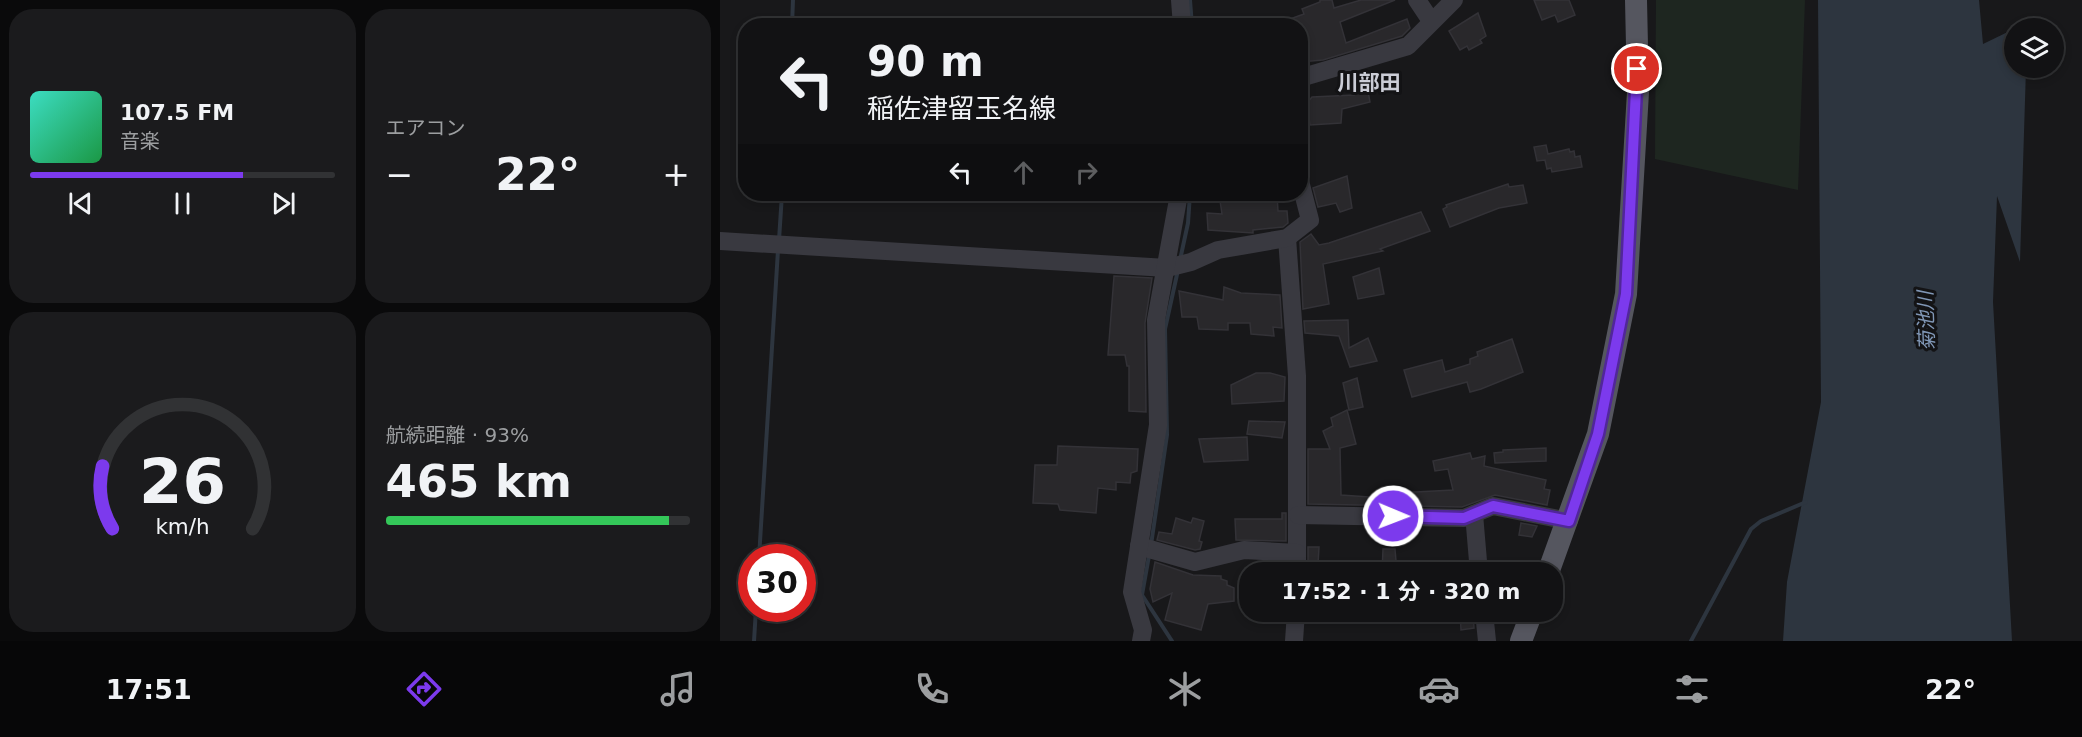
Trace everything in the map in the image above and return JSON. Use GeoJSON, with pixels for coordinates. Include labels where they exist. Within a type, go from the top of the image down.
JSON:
{"type":"FeatureCollection","features":[{"type":"Feature","properties":{"kind":"main road"},"geometry":{"type":"LineString","coordinates":[[1552,562],[1569,521],[1598,434],[1626,294],[1638,92],[1636,0]]}},
{"type":"Feature","properties":{"kind":"main road"},"geometry":{"type":"LineString","coordinates":[[1521,641],[1528,622]]}},
{"type":"Feature","properties":{"kind":"street"},"geometry":{"type":"LineString","coordinates":[[1180,0],[1181,18]]}},
{"type":"Feature","properties":{"kind":"street"},"geometry":{"type":"LineString","coordinates":[[1417,0],[1431,21]]}},
{"type":"Feature","properties":{"kind":"street"},"geometry":{"type":"LineString","coordinates":[[1308,76],[1408,46],[1454,0]]}},
{"type":"Feature","properties":{"kind":"street"},"geometry":{"type":"LineString","coordinates":[[1141,641],[1143,630],[1132,592],[1146,548],[1158,425],[1156,320],[1178,201]]}},
{"type":"Feature","properties":{"kind":"street"},"geometry":{"type":"LineString","coordinates":[[720,241],[1167,268],[1191,262],[1218,250],[1287,238],[1310,220],[1305,201]]}},
{"type":"Feature","properties":{"kind":"street"},"geometry":{"type":"LineString","coordinates":[[1287,238],[1297,376],[1297,562]]}},
{"type":"Feature","properties":{"kind":"street"},"geometry":{"type":"LineString","coordinates":[[1298,515],[1464,518],[1493,506],[1569,521]]}},
{"type":"Feature","properties":{"kind":"street"},"geometry":{"type":"LineString","coordinates":[[1474,514],[1478,562]]}},
{"type":"Feature","properties":{"kind":"street"},"geometry":{"type":"LineString","coordinates":[[1146,548],[1195,562],[1244,550],[1297,553]]}},
{"type":"Feature","properties":{"kind":"street"},"geometry":{"type":"LineString","coordinates":[[1294,641],[1295,622]]}},
{"type":"Feature","properties":{"kind":"street"},"geometry":{"type":"LineString","coordinates":[[1485,622],[1487,641]]}},
{"type":"Feature","properties":{"kind":"shaded area"},"geometry":{"type":"Polygon","coordinates":[[[1656,0],[1805,0],[1798,190],[1655,159],[1656,0]]]}},
{"type":"Feature","properties":{"kind":"water","name":"菊池川"},"geometry":{"type":"Polygon","coordinates":[[[1818,0],[1979,0],[1983,44],[2004,34],[2004,78],[2026,78],[2020,262],[1997,196],[1993,302],[2012,641],[1783,641],[1787,582],[1821,402],[1818,0]]]}},
{"type":"Feature","properties":{"kind":"building"},"geometry":{"type":"Polygon","coordinates":[[[1320,0],[1332,0],[1334,8],[1361,0],[1395,0],[1340,22],[1346,43],[1407,19],[1410,28],[1402,36],[1323,60],[1308,61],[1308,18],[1293,18],[1304,14],[1302,9],[1320,0]]]}},
{"type":"Feature","properties":{"kind":"building"},"geometry":{"type":"Polygon","coordinates":[[[1534,0],[1569,0],[1575,15],[1558,22],[1555,15],[1542,20],[1534,0]]]}},
{"type":"Feature","properties":{"kind":"building"},"geometry":{"type":"Polygon","coordinates":[[[1478,13],[1486,36],[1480,40],[1482,43],[1469,50],[1467,46],[1460,50],[1449,31],[1478,13]]]}},
{"type":"Feature","properties":{"kind":"building"},"geometry":{"type":"Polygon","coordinates":[[[1367,86],[1370,102],[1342,109],[1341,123],[1310,125],[1308,102],[1312,97],[1354,95],[1353,90],[1367,86]]]}},
{"type":"Feature","properties":{"kind":"building"},"geometry":{"type":"Polygon","coordinates":[[[1546,145],[1548,154],[1569,149],[1570,152],[1574,151],[1575,157],[1580,156],[1582,167],[1552,172],[1551,168],[1547,169],[1545,160],[1537,161],[1534,147],[1546,145]]]}},
{"type":"Feature","properties":{"kind":"building"},"geometry":{"type":"Polygon","coordinates":[[[1347,176],[1352,208],[1340,212],[1336,203],[1318,207],[1313,188],[1347,176]]]}},
{"type":"Feature","properties":{"kind":"building"},"geometry":{"type":"Polygon","coordinates":[[[1508,184],[1509,187],[1523,185],[1527,203],[1499,208],[1450,227],[1443,209],[1447,207],[1446,205],[1508,184]]]}},
{"type":"Feature","properties":{"kind":"building"},"geometry":{"type":"Polygon","coordinates":[[[1220,201],[1277,201],[1278,211],[1287,211],[1288,223],[1283,227],[1253,230],[1253,233],[1208,230],[1207,213],[1222,214],[1220,201]]]}},
{"type":"Feature","properties":{"kind":"building"},"geometry":{"type":"Polygon","coordinates":[[[1421,212],[1430,231],[1380,249],[1383,251],[1323,264],[1329,304],[1303,309],[1300,242],[1311,234],[1319,245],[1329,243],[1421,212]]]}},
{"type":"Feature","properties":{"kind":"building"},"geometry":{"type":"Polygon","coordinates":[[[1379,268],[1384,294],[1358,299],[1353,277],[1379,268]]]}},
{"type":"Feature","properties":{"kind":"building"},"geometry":{"type":"Polygon","coordinates":[[[1114,276],[1152,278],[1145,323],[1146,412],[1129,411],[1129,366],[1127,366],[1125,355],[1108,355],[1114,276]]]}},
{"type":"Feature","properties":{"kind":"building"},"geometry":{"type":"Polygon","coordinates":[[[1224,287],[1241,293],[1280,295],[1282,328],[1273,327],[1274,336],[1251,334],[1250,323],[1228,323],[1228,330],[1199,329],[1197,317],[1182,317],[1179,291],[1223,300],[1224,287]]]}},
{"type":"Feature","properties":{"kind":"building"},"geometry":{"type":"Polygon","coordinates":[[[1348,320],[1349,348],[1368,338],[1377,361],[1350,367],[1339,336],[1305,333],[1304,321],[1348,320]]]}},
{"type":"Feature","properties":{"kind":"building"},"geometry":{"type":"Polygon","coordinates":[[[1512,339],[1523,372],[1470,392],[1467,382],[1412,397],[1404,370],[1442,360],[1445,372],[1470,364],[1470,359],[1478,356],[1477,352],[1512,339]]]}},
{"type":"Feature","properties":{"kind":"building"},"geometry":{"type":"Polygon","coordinates":[[[1256,373],[1270,373],[1285,377],[1284,401],[1232,404],[1231,385],[1256,373]]]}},
{"type":"Feature","properties":{"kind":"building"},"geometry":{"type":"Polygon","coordinates":[[[1357,378],[1363,407],[1349,410],[1343,383],[1357,378]]]}},
{"type":"Feature","properties":{"kind":"building"},"geometry":{"type":"Polygon","coordinates":[[[1347,410],[1356,444],[1340,448],[1341,495],[1398,499],[1397,493],[1453,490],[1448,469],[1435,471],[1433,461],[1470,453],[1472,459],[1485,456],[1484,466],[1546,480],[1544,489],[1550,490],[1547,505],[1495,495],[1462,507],[1308,504],[1308,449],[1330,449],[1323,431],[1333,426],[1331,418],[1347,410]]]}},
{"type":"Feature","properties":{"kind":"building"},"geometry":{"type":"Polygon","coordinates":[[[1249,421],[1285,422],[1282,438],[1247,434],[1249,421]]]}},
{"type":"Feature","properties":{"kind":"building"},"geometry":{"type":"Polygon","coordinates":[[[1247,437],[1248,460],[1204,462],[1199,439],[1247,437]]]}},
{"type":"Feature","properties":{"kind":"building"},"geometry":{"type":"Polygon","coordinates":[[[1058,446],[1138,449],[1137,471],[1131,473],[1130,483],[1116,482],[1116,490],[1098,488],[1096,513],[1060,510],[1058,504],[1033,503],[1035,465],[1057,465],[1058,446]]]}},
{"type":"Feature","properties":{"kind":"building"},"geometry":{"type":"Polygon","coordinates":[[[1546,448],[1546,461],[1495,463],[1494,453],[1503,452],[1503,450],[1546,448]]]}},
{"type":"Feature","properties":{"kind":"building"},"geometry":{"type":"Polygon","coordinates":[[[1282,513],[1286,513],[1286,541],[1236,540],[1235,519],[1282,519],[1282,513]]]}},
{"type":"Feature","properties":{"kind":"building"},"geometry":{"type":"Polygon","coordinates":[[[1176,518],[1191,523],[1193,518],[1204,521],[1199,541],[1202,542],[1200,549],[1195,550],[1157,540],[1159,532],[1172,534],[1176,518]]]}},
{"type":"Feature","properties":{"kind":"building"},"geometry":{"type":"Polygon","coordinates":[[[1521,523],[1537,526],[1532,537],[1519,535],[1521,523]]]}},
{"type":"Feature","properties":{"kind":"building"},"geometry":{"type":"Polygon","coordinates":[[[1308,547],[1319,547],[1318,562],[1308,562],[1308,547]]]}},
{"type":"Feature","properties":{"kind":"building"},"geometry":{"type":"Polygon","coordinates":[[[1383,549],[1395,549],[1396,561],[1414,562],[1382,562],[1383,549]]]}},
{"type":"Feature","properties":{"kind":"building"},"geometry":{"type":"Polygon","coordinates":[[[1155,562],[1193,575],[1221,576],[1221,579],[1227,581],[1227,585],[1234,588],[1234,601],[1208,604],[1201,630],[1165,620],[1172,593],[1153,602],[1150,589],[1155,562]]]}},
{"type":"Feature","properties":{"kind":"building"},"geometry":{"type":"Polygon","coordinates":[[[1461,622],[1474,622],[1474,628],[1461,630],[1461,622]]]}},
{"type":"Feature","properties":{"kind":"waterway"},"geometry":{"type":"LineString","coordinates":[[792,18],[793,0]]}},
{"type":"Feature","properties":{"kind":"waterway"},"geometry":{"type":"LineString","coordinates":[[1190,0],[1191,18]]}},
{"type":"Feature","properties":{"kind":"waterway"},"geometry":{"type":"LineString","coordinates":[[779,240],[782,201]]}},
{"type":"Feature","properties":{"kind":"waterway"},"geometry":{"type":"LineString","coordinates":[[1180,260],[1188,223],[1190,201]]}},
{"type":"Feature","properties":{"kind":"waterway"},"geometry":{"type":"LineString","coordinates":[[760,544],[778,250]]}},
{"type":"Feature","properties":{"kind":"waterway"},"geometry":{"type":"LineString","coordinates":[[1151,545],[1167,435],[1165,329],[1178,270]]}},
{"type":"Feature","properties":{"kind":"waterway"},"geometry":{"type":"LineString","coordinates":[[1691,641],[1751,529],[1761,521],[1806,502]]}},
{"type":"Feature","properties":{"kind":"waterway"},"geometry":{"type":"LineString","coordinates":[[1149,556],[1142,595],[1172,641]]}},
{"type":"Feature","properties":{"kind":"waterway"},"geometry":{"type":"LineString","coordinates":[[754,641],[755,622]]}},
{"type":"Feature","properties":{"kind":"district","name":"川部田"},"geometry":{"type":"Point","coordinates":[1369,83]}},
{"type":"Feature","properties":{"kind":"route"},"geometry":{"type":"LineString","coordinates":[[1393,516],[1464,518],[1493,506],[1569,521],[1598,434],[1626,294],[1638,92],[1637,69]]}}]}
